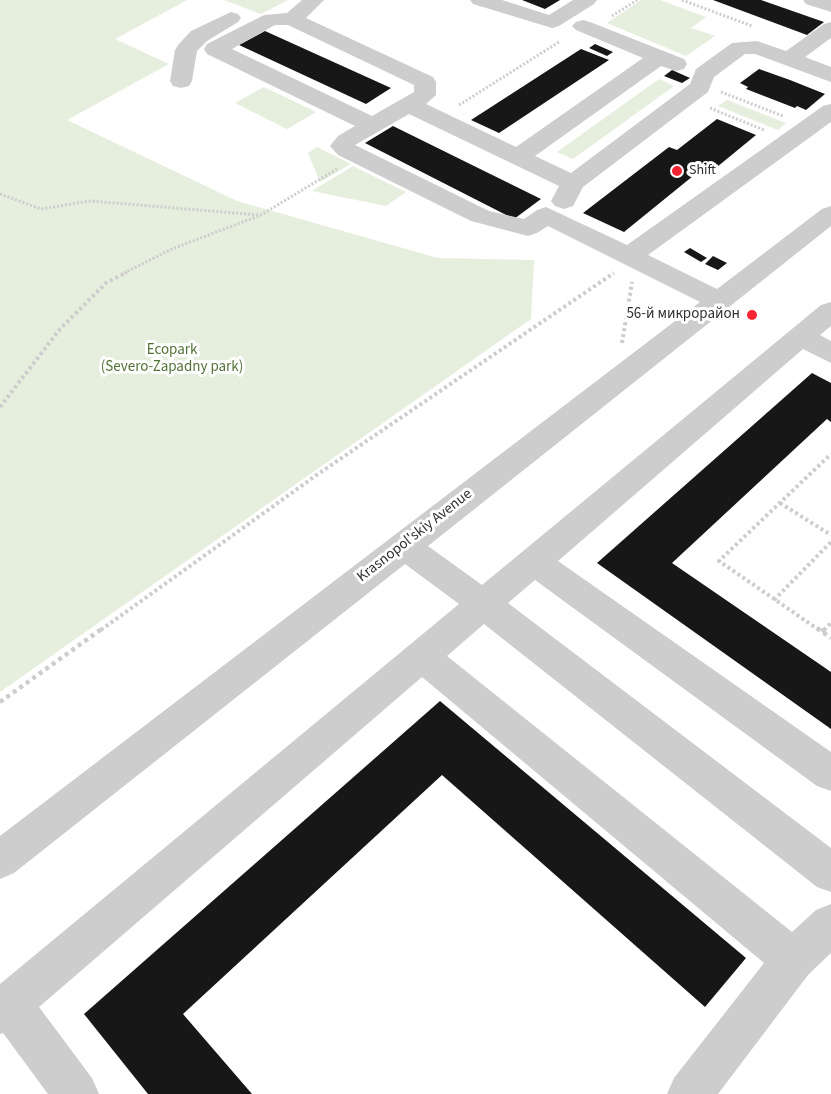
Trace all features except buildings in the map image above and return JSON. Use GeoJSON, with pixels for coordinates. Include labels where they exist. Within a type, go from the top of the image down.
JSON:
{"type":"FeatureCollection","features":[{"type":"Feature","properties":{"kind":"street"},"geometry":{"type":"LineString","coordinates":[[292,19],[314,0]]}},
{"type":"Feature","properties":{"kind":"street"},"geometry":{"type":"LineString","coordinates":[[480,0],[552,22],[587,0]]}},
{"type":"Feature","properties":{"kind":"street"},"geometry":{"type":"LineString","coordinates":[[813,0],[831,6]]}},
{"type":"Feature","properties":{"kind":"street"},"geometry":{"type":"LineString","coordinates":[[181,81],[186,50],[199,36],[243,12]]}},
{"type":"Feature","properties":{"kind":"street"},"geometry":{"type":"LineString","coordinates":[[186,50],[215,48],[271,19],[292,19],[425,82],[425,95],[372,125],[342,146],[480,216],[528,228],[565,201],[573,183],[697,86],[740,48],[748,46],[831,75]]}},
{"type":"Feature","properties":{"kind":"street"},"geometry":{"type":"LineString","coordinates":[[583,26],[659,57],[697,86]]}},
{"type":"Feature","properties":{"kind":"street"},"geometry":{"type":"LineString","coordinates":[[789,59],[831,28]]}},
{"type":"Feature","properties":{"kind":"street"},"geometry":{"type":"LineString","coordinates":[[215,48],[372,125]]}},
{"type":"Feature","properties":{"kind":"street"},"geometry":{"type":"LineString","coordinates":[[518,157],[659,57]]}},
{"type":"Feature","properties":{"kind":"street"},"geometry":{"type":"LineString","coordinates":[[409,105],[573,183]]}},
{"type":"Feature","properties":{"kind":"street"},"geometry":{"type":"LineString","coordinates":[[633,256],[831,111]]}},
{"type":"Feature","properties":{"kind":"street","name":"Krasnopol'skiy Avenue"},"geometry":{"type":"LineString","coordinates":[[0,860],[831,214]]}},
{"type":"Feature","properties":{"kind":"street"},"geometry":{"type":"LineString","coordinates":[[546,215],[720,301]]}},
{"type":"Feature","properties":{"kind":"street"},"geometry":{"type":"LineString","coordinates":[[76,1094],[5,1008],[831,311]]}},
{"type":"Feature","properties":{"kind":"street"},"geometry":{"type":"LineString","coordinates":[[801,336],[831,353]]}},
{"type":"Feature","properties":{"kind":"street"},"geometry":{"type":"LineString","coordinates":[[403,545],[485,605],[831,873]]}},
{"type":"Feature","properties":{"kind":"street"},"geometry":{"type":"LineString","coordinates":[[535,562],[831,774]]}},
{"type":"Feature","properties":{"kind":"street"},"geometry":{"type":"LineString","coordinates":[[423,657],[793,960]]}},
{"type":"Feature","properties":{"kind":"street"},"geometry":{"type":"LineString","coordinates":[[690,1094],[793,960],[831,924]]}},
{"type":"Feature","properties":{"kind":"path"},"geometry":{"type":"LineString","coordinates":[[682,0],[754,27]]}},
{"type":"Feature","properties":{"kind":"path"},"geometry":{"type":"LineString","coordinates":[[438,118],[583,26]]}},
{"type":"Feature","properties":{"kind":"path"},"geometry":{"type":"LineString","coordinates":[[697,86],[800,134]]}},
{"type":"Feature","properties":{"kind":"path"},"geometry":{"type":"LineString","coordinates":[[697,86],[800,134]]}},
{"type":"Feature","properties":{"kind":"path"},"geometry":{"type":"LineString","coordinates":[[0,407],[60,329],[106,283],[172,249],[261,215],[358,156]]}},
{"type":"Feature","properties":{"kind":"path"},"geometry":{"type":"LineString","coordinates":[[0,194],[41,209],[90,201],[261,215]]}},
{"type":"Feature","properties":{"kind":"path"},"geometry":{"type":"LineString","coordinates":[[621,347],[633,256]]}},
{"type":"Feature","properties":{"kind":"path"},"geometry":{"type":"LineString","coordinates":[[0,702],[318,474],[633,256]]}},
{"type":"Feature","properties":{"kind":"path"},"geometry":{"type":"LineString","coordinates":[[831,454],[719,561],[831,638]]}},
{"type":"Feature","properties":{"kind":"path"},"geometry":{"type":"LineString","coordinates":[[780,503],[831,535]]}},
{"type":"Feature","properties":{"kind":"path"},"geometry":{"type":"LineString","coordinates":[[774,600],[831,542]]}},
{"type":"Feature","properties":{"kind":"path"},"geometry":{"type":"LineString","coordinates":[[822,632],[831,623]]}},
{"type":"Feature","properties":{"kind":"green space","name":"Ecopark (Severo-Zapadny park)"},"geometry":{"type":"Polygon","coordinates":[[[0,0],[187,0],[115,39],[169,64],[67,120],[237,201],[438,258],[534,260],[531,319],[0,692],[0,0]]]}},
{"type":"Feature","properties":{"kind":"green space"},"geometry":{"type":"Polygon","coordinates":[[[224,0],[288,0],[261,14],[224,0]]]}},
{"type":"Feature","properties":{"kind":"green space"},"geometry":{"type":"Polygon","coordinates":[[[641,0],[660,0],[706,17],[691,28],[715,36],[686,56],[607,23],[641,0]]]}},
{"type":"Feature","properties":{"kind":"green space"},"geometry":{"type":"Polygon","coordinates":[[[659,79],[674,86],[573,159],[557,152],[659,79]]]}},
{"type":"Feature","properties":{"kind":"green space"},"geometry":{"type":"Polygon","coordinates":[[[264,87],[316,112],[287,129],[235,103],[264,87]]]}},
{"type":"Feature","properties":{"kind":"green space"},"geometry":{"type":"Polygon","coordinates":[[[727,100],[786,123],[778,130],[718,106],[727,100]]]}},
{"type":"Feature","properties":{"kind":"green space"},"geometry":{"type":"Polygon","coordinates":[[[317,147],[351,164],[320,182],[308,153],[317,147]]]}},
{"type":"Feature","properties":{"kind":"green space"},"geometry":{"type":"Polygon","coordinates":[[[353,166],[406,192],[386,206],[312,191],[353,166]]]}},
{"type":"Feature","properties":{"kind":"place","name":"Shift"},"geometry":{"type":"Point","coordinates":[677,171]}},
{"type":"Feature","properties":{"kind":"place","name":"56-й микрорайон"},"geometry":{"type":"Point","coordinates":[752,315]}}]}
